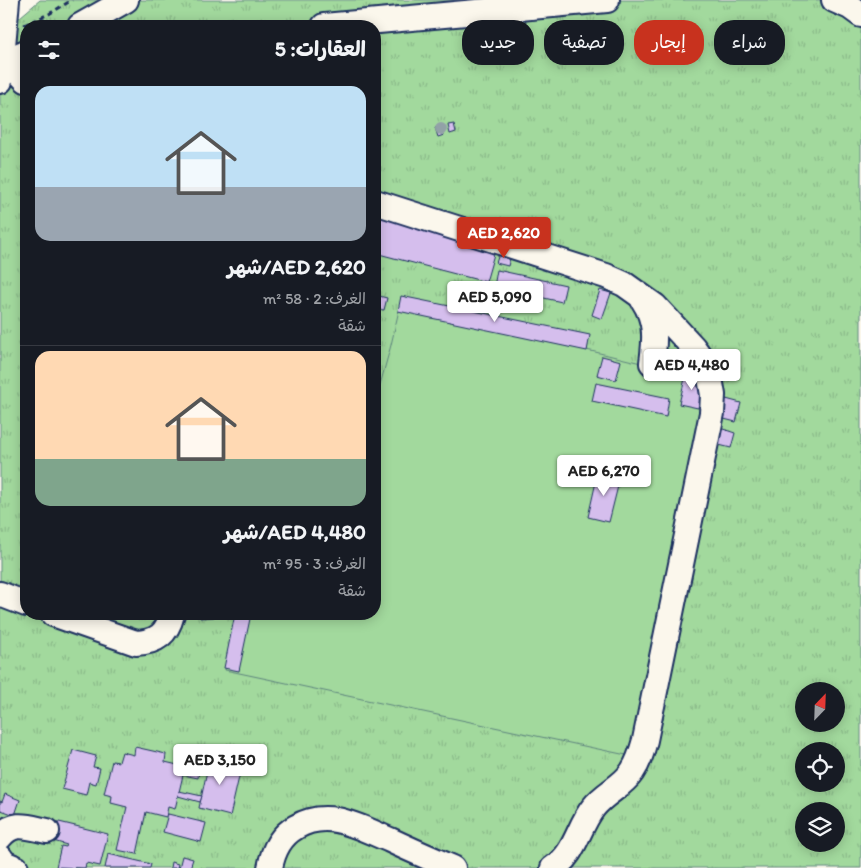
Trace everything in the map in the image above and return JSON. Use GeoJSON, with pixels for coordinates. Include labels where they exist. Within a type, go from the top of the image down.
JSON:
{"type":"FeatureCollection","features":[{"type":"Feature","properties":{"kind":"lane"},"geometry":{"type":"LineString","coordinates":[[7,0],[4,33],[13,66]]}},
{"type":"Feature","properties":{"kind":"lane"},"geometry":{"type":"LineString","coordinates":[[91,20],[126,0]]}},
{"type":"Feature","properties":{"kind":"lane"},"geometry":{"type":"LineString","coordinates":[[381,21],[607,0]]}},
{"type":"Feature","properties":{"kind":"lane"},"geometry":{"type":"LineString","coordinates":[[834,0],[861,14]]}},
{"type":"Feature","properties":{"kind":"lane"},"geometry":{"type":"LineString","coordinates":[[381,204],[606,276],[624,284],[655,306],[693,347],[703,361],[710,378],[714,395],[712,413],[641,757],[632,772],[620,785],[605,795],[594,806],[584,820],[570,852],[553,868]]}},
{"type":"Feature","properties":{"kind":"lane"},"geometry":{"type":"LineString","coordinates":[[640,294],[654,326],[655,337],[652,363]]}},
{"type":"Feature","properties":{"kind":"lane"},"geometry":{"type":"LineString","coordinates":[[0,594],[20,602]]}},
{"type":"Feature","properties":{"kind":"lane"},"geometry":{"type":"LineString","coordinates":[[70,620],[136,643],[147,643],[158,638],[166,631],[171,620]]}},
{"type":"Feature","properties":{"kind":"lane"},"geometry":{"type":"LineString","coordinates":[[270,868],[272,856],[290,830],[303,822],[318,818],[333,819],[362,828],[454,868]]}},
{"type":"Feature","properties":{"kind":"lane"},"geometry":{"type":"LineString","coordinates":[[0,837],[13,826],[47,830]]}},
{"type":"Feature","properties":{"kind":"lane"},"geometry":{"type":"LineString","coordinates":[[0,857],[4,863],[16,868]]}},
{"type":"Feature","properties":{"kind":"path"},"geometry":{"type":"LineString","coordinates":[[35,20],[50,14],[72,0]]}},
{"type":"Feature","properties":{"kind":"path"},"geometry":{"type":"LineString","coordinates":[[4,33],[20,26]]}},
{"type":"Feature","properties":{"kind":"green space"},"geometry":{"type":"Polygon","coordinates":[[[40,0],[861,0],[861,868],[0,868],[0,34],[40,0]]]}},
{"type":"Feature","properties":{"kind":"green space"},"geometry":{"type":"Polygon","coordinates":[[[399,310],[591,351],[708,379],[631,756],[225,670],[237,620],[381,620],[381,381],[399,310]]]}},
{"type":"Feature","properties":{"kind":"building"},"geometry":{"type":"Polygon","coordinates":[[[454,124],[456,132],[450,134],[448,125],[454,124]]]}},
{"type":"Feature","properties":{"kind":"building"},"geometry":{"type":"Polygon","coordinates":[[[441,126],[444,135],[438,137],[435,128],[441,126]]]}},
{"type":"Feature","properties":{"kind":"building"},"geometry":{"type":"Polygon","coordinates":[[[381,217],[496,247],[486,282],[381,255],[381,217]]]}},
{"type":"Feature","properties":{"kind":"building"},"geometry":{"type":"Polygon","coordinates":[[[500,251],[511,254],[508,266],[496,263],[500,251]]]}},
{"type":"Feature","properties":{"kind":"building"},"geometry":{"type":"Polygon","coordinates":[[[497,270],[566,285],[562,302],[494,287],[497,270]]]}},
{"type":"Feature","properties":{"kind":"building"},"geometry":{"type":"Polygon","coordinates":[[[600,290],[611,293],[602,319],[592,315],[600,290]]]}},
{"type":"Feature","properties":{"kind":"building"},"geometry":{"type":"Polygon","coordinates":[[[381,296],[387,298],[384,310],[381,310],[381,296]]]}},
{"type":"Feature","properties":{"kind":"building"},"geometry":{"type":"Polygon","coordinates":[[[401,296],[590,335],[587,351],[398,311],[401,296]]]}},
{"type":"Feature","properties":{"kind":"building"},"geometry":{"type":"Polygon","coordinates":[[[602,356],[621,361],[616,380],[597,375],[602,356]]]}},
{"type":"Feature","properties":{"kind":"building"},"geometry":{"type":"Polygon","coordinates":[[[686,374],[705,379],[698,408],[679,404],[686,374]]]}},
{"type":"Feature","properties":{"kind":"building"},"geometry":{"type":"Polygon","coordinates":[[[596,383],[669,398],[666,417],[592,401],[596,383]]]}},
{"type":"Feature","properties":{"kind":"building"},"geometry":{"type":"Polygon","coordinates":[[[726,399],[741,403],[736,422],[720,418],[726,399]]]}},
{"type":"Feature","properties":{"kind":"building"},"geometry":{"type":"Polygon","coordinates":[[[720,428],[735,433],[731,448],[715,444],[720,428]]]}},
{"type":"Feature","properties":{"kind":"building"},"geometry":{"type":"Polygon","coordinates":[[[598,473],[620,478],[609,522],[588,517],[598,473]]]}},
{"type":"Feature","properties":{"kind":"building"},"geometry":{"type":"Polygon","coordinates":[[[234,620],[250,620],[239,671],[224,668],[234,620]]]}},
{"type":"Feature","properties":{"kind":"building"},"geometry":{"type":"Polygon","coordinates":[[[135,747],[166,754],[165,762],[199,770],[198,778],[183,775],[175,809],[168,807],[166,817],[146,812],[137,854],[117,850],[127,807],[111,803],[112,796],[104,794],[112,761],[119,762],[122,752],[134,755],[135,747]]]}},
{"type":"Feature","properties":{"kind":"building"},"geometry":{"type":"Polygon","coordinates":[[[73,750],[96,756],[93,767],[100,768],[96,784],[89,782],[86,795],[62,789],[73,750]]]}},
{"type":"Feature","properties":{"kind":"building"},"geometry":{"type":"Polygon","coordinates":[[[210,757],[242,764],[230,816],[199,808],[210,757]]]}},
{"type":"Feature","properties":{"kind":"building"},"geometry":{"type":"Polygon","coordinates":[[[179,791],[202,796],[200,802],[178,796],[179,791]]]}},
{"type":"Feature","properties":{"kind":"building"},"geometry":{"type":"Polygon","coordinates":[[[5,794],[20,800],[15,815],[1,810],[0,814],[0,801],[2,802],[5,794]]]}},
{"type":"Feature","properties":{"kind":"building"},"geometry":{"type":"Polygon","coordinates":[[[168,814],[206,823],[201,842],[163,832],[168,814]]]}},
{"type":"Feature","properties":{"kind":"building"},"geometry":{"type":"Polygon","coordinates":[[[55,821],[108,834],[100,866],[86,863],[85,868],[56,867],[61,846],[66,847],[67,845],[50,840],[55,821]]]}},
{"type":"Feature","properties":{"kind":"building"},"geometry":{"type":"Polygon","coordinates":[[[108,854],[151,864],[150,868],[105,868],[108,854]]]}},
{"type":"Feature","properties":{"kind":"building"},"geometry":{"type":"Polygon","coordinates":[[[182,856],[193,859],[190,868],[179,868],[182,856]]]}},
{"type":"Feature","properties":{"kind":"building"},"geometry":{"type":"Polygon","coordinates":[[[171,862],[178,864],[177,868],[170,868],[171,862]]]}}]}
